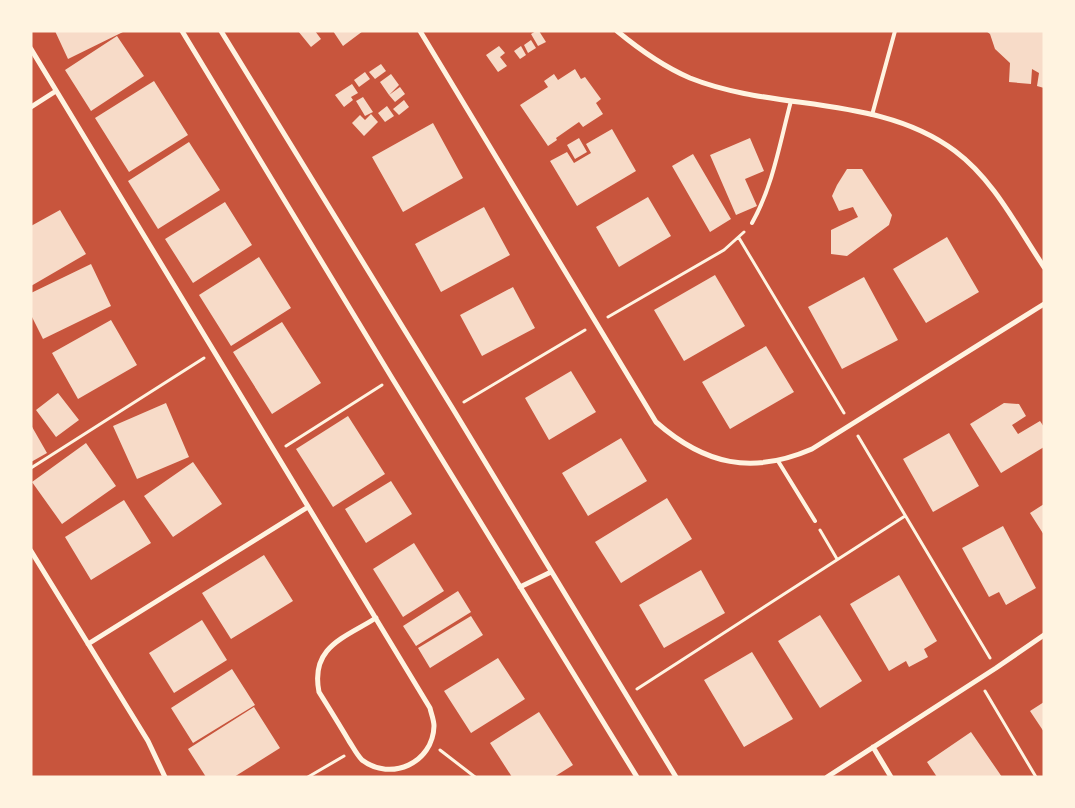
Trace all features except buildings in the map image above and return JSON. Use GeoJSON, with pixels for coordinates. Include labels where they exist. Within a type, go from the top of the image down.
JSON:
{"type":"FeatureCollection","features":[{"type":"Feature","properties":{"kind":"street"},"geometry":{"type":"LineString","coordinates":[[182,31],[637,777]]}},
{"type":"Feature","properties":{"kind":"street"},"geometry":{"type":"LineString","coordinates":[[221,31],[676,777]]}},
{"type":"Feature","properties":{"kind":"street"},"geometry":{"type":"LineString","coordinates":[[420,31],[656,422],[672,437],[691,449],[712,457],[748,463],[778,461],[795,456],[812,449],[1044,304]]}},
{"type":"Feature","properties":{"kind":"street"},"geometry":{"type":"LineString","coordinates":[[617,31],[651,58],[690,78],[732,90],[872,115],[915,128],[954,150],[988,181],[1044,267]]}},
{"type":"Feature","properties":{"kind":"street"},"geometry":{"type":"LineString","coordinates":[[31,49],[275,453],[376,618],[430,708],[434,725],[431,743],[422,758],[408,767],[391,770],[375,768],[360,759],[319,692],[317,680],[318,667],[322,656],[330,647],[376,618]]}},
{"type":"Feature","properties":{"kind":"street"},"geometry":{"type":"LineString","coordinates":[[31,107],[56,91]]}},
{"type":"Feature","properties":{"kind":"street"},"geometry":{"type":"LineString","coordinates":[[88,644],[308,507]]}},
{"type":"Feature","properties":{"kind":"street"},"geometry":{"type":"LineString","coordinates":[[31,551],[148,741],[165,777]]}},
{"type":"Feature","properties":{"kind":"street"},"geometry":{"type":"LineString","coordinates":[[520,586],[551,572]]}},
{"type":"Feature","properties":{"kind":"street"},"geometry":{"type":"LineString","coordinates":[[827,777],[978,680],[1044,635]]}},
{"type":"Feature","properties":{"kind":"street"},"geometry":{"type":"LineString","coordinates":[[873,747],[891,777]]}},
{"type":"Feature","properties":{"kind":"lane"},"geometry":{"type":"LineString","coordinates":[[872,115],[895,31]]}},
{"type":"Feature","properties":{"kind":"lane"},"geometry":{"type":"LineString","coordinates":[[752,223],[768,188],[791,100]]}},
{"type":"Feature","properties":{"kind":"lane"},"geometry":{"type":"LineString","coordinates":[[778,461],[814,521]]}},
{"type":"Feature","properties":{"kind":"path"},"geometry":{"type":"LineString","coordinates":[[739,238],[996,668]]}},
{"type":"Feature","properties":{"kind":"path"},"geometry":{"type":"LineString","coordinates":[[31,468],[214,352]]}},
{"type":"Feature","properties":{"kind":"path"},"geometry":{"type":"LineString","coordinates":[[275,453],[392,378]]}},
{"type":"Feature","properties":{"kind":"path"},"geometry":{"type":"LineString","coordinates":[[626,696],[905,516]]}},
{"type":"Feature","properties":{"kind":"path"},"geometry":{"type":"LineString","coordinates":[[814,521],[838,559]]}},
{"type":"Feature","properties":{"kind":"path"},"geometry":{"type":"LineString","coordinates":[[978,680],[1036,777]]}},
{"type":"Feature","properties":{"kind":"path"},"geometry":{"type":"LineString","coordinates":[[431,743],[475,777]]}},
{"type":"Feature","properties":{"kind":"path"},"geometry":{"type":"LineString","coordinates":[[308,777],[355,750]]}}]}
